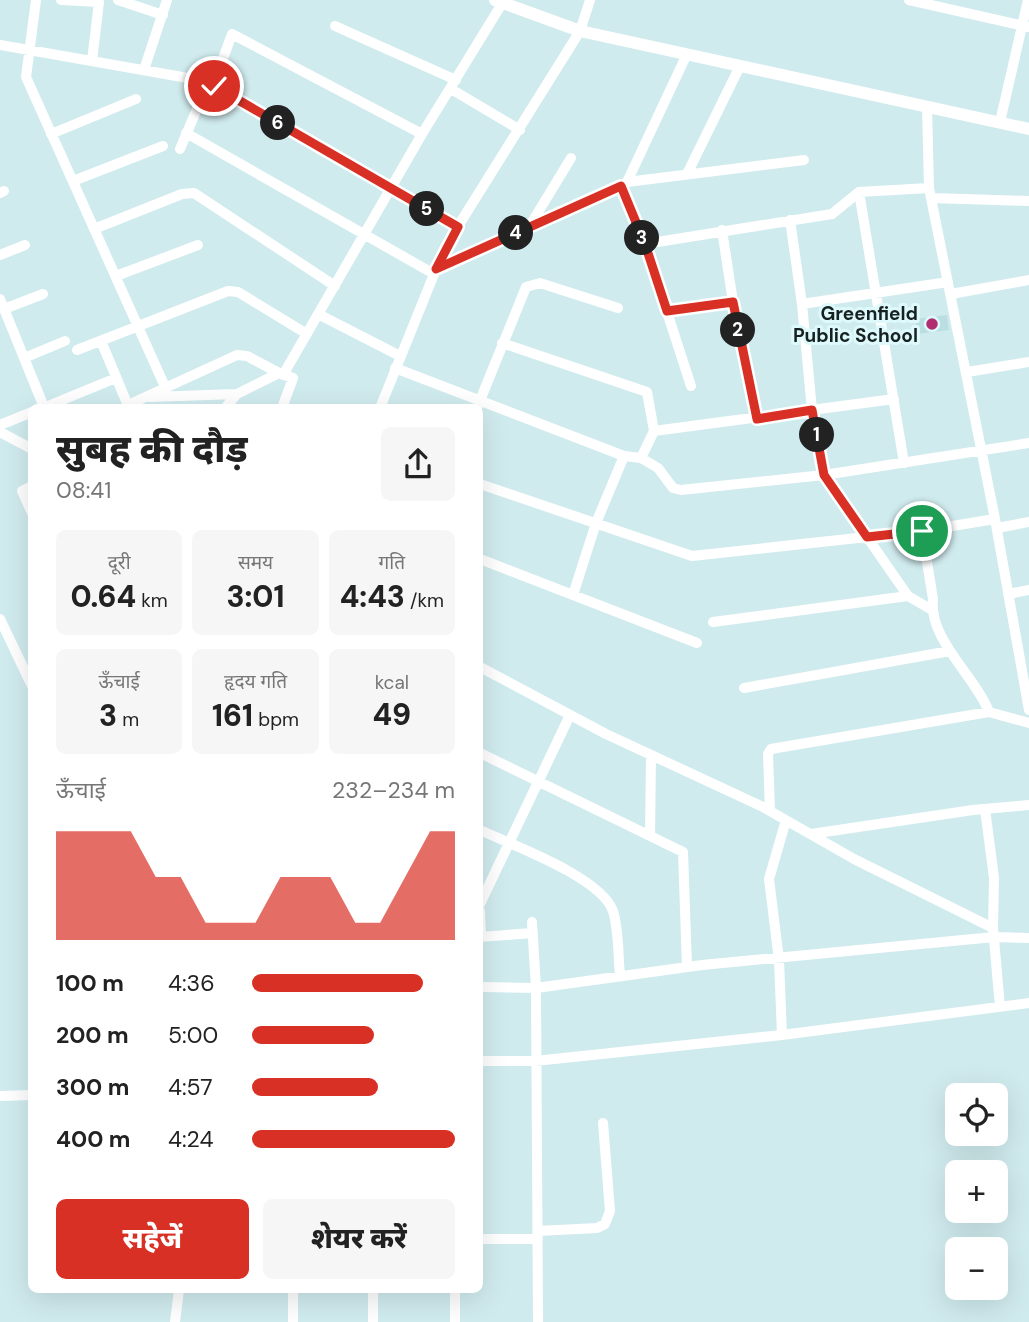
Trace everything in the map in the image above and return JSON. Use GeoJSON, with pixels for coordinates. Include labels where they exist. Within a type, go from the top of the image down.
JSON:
{"type":"FeatureCollection","features":[{"type":"Feature","properties":{"kind":"street"},"geometry":{"type":"LineString","coordinates":[[36,0],[26,77],[166,388]]}},
{"type":"Feature","properties":{"kind":"street"},"geometry":{"type":"LineString","coordinates":[[61,0],[103,1],[92,61]]}},
{"type":"Feature","properties":{"kind":"street"},"geometry":{"type":"LineString","coordinates":[[118,0],[163,15]]}},
{"type":"Feature","properties":{"kind":"street"},"geometry":{"type":"LineString","coordinates":[[144,70],[167,0]]}},
{"type":"Feature","properties":{"kind":"street"},"geometry":{"type":"LineString","coordinates":[[381,404],[435,271],[458,227],[580,31],[590,0]]}},
{"type":"Feature","properties":{"kind":"street"},"geometry":{"type":"LineString","coordinates":[[909,0],[1025,27]]}},
{"type":"Feature","properties":{"kind":"street"},"geometry":{"type":"LineString","coordinates":[[1000,122],[1025,27],[1028,0]]}},
{"type":"Feature","properties":{"kind":"street"},"geometry":{"type":"LineString","coordinates":[[146,397],[237,394],[281,374],[453,85],[499,1],[580,31],[1029,129]]}},
{"type":"Feature","properties":{"kind":"street"},"geometry":{"type":"LineString","coordinates":[[335,26],[453,85],[520,130]]}},
{"type":"Feature","properties":{"kind":"street"},"geometry":{"type":"LineString","coordinates":[[180,149],[232,34],[422,134]]}},
{"type":"Feature","properties":{"kind":"street"},"geometry":{"type":"LineString","coordinates":[[0,45],[211,84],[458,227]]}},
{"type":"Feature","properties":{"kind":"street"},"geometry":{"type":"LineString","coordinates":[[687,54],[624,184],[691,386]]}},
{"type":"Feature","properties":{"kind":"street"},"geometry":{"type":"LineString","coordinates":[[687,174],[740,66]]}},
{"type":"Feature","properties":{"kind":"street"},"geometry":{"type":"LineString","coordinates":[[51,134],[136,99]]}},
{"type":"Feature","properties":{"kind":"street"},"geometry":{"type":"LineString","coordinates":[[927,107],[930,193],[996,523],[1007,594],[1024,660],[1029,710]]}},
{"type":"Feature","properties":{"kind":"street"},"geometry":{"type":"LineString","coordinates":[[186,133],[365,235],[435,271]]}},
{"type":"Feature","properties":{"kind":"street"},"geometry":{"type":"LineString","coordinates":[[73,181],[163,146]]}},
{"type":"Feature","properties":{"kind":"street"},"geometry":{"type":"LineString","coordinates":[[528,228],[571,158]]}},
{"type":"Feature","properties":{"kind":"street"},"geometry":{"type":"LineString","coordinates":[[435,271],[624,184],[804,160]]}},
{"type":"Feature","properties":{"kind":"street"},"geometry":{"type":"LineString","coordinates":[[645,244],[832,214],[859,192],[930,193],[1029,201]]}},
{"type":"Feature","properties":{"kind":"street"},"geometry":{"type":"LineString","coordinates":[[859,192],[904,463]]}},
{"type":"Feature","properties":{"kind":"street"},"geometry":{"type":"LineString","coordinates":[[94,229],[182,194],[194,193],[335,286]]}},
{"type":"Feature","properties":{"kind":"street"},"geometry":{"type":"LineString","coordinates":[[790,220],[802,304],[812,410],[824,475],[908,596],[932,610]]}},
{"type":"Feature","properties":{"kind":"street"},"geometry":{"type":"LineString","coordinates":[[722,230],[733,302],[757,419]]}},
{"type":"Feature","properties":{"kind":"street"},"geometry":{"type":"LineString","coordinates":[[116,276],[198,244]]}},
{"type":"Feature","properties":{"kind":"street"},"geometry":{"type":"LineString","coordinates":[[0,255],[25,246]]}},
{"type":"Feature","properties":{"kind":"street"},"geometry":{"type":"LineString","coordinates":[[951,294],[1029,280]]}},
{"type":"Feature","properties":{"kind":"street"},"geometry":{"type":"LineString","coordinates":[[802,304],[948,282]]}},
{"type":"Feature","properties":{"kind":"street"},"geometry":{"type":"LineString","coordinates":[[394,368],[479,403],[526,287],[531,283],[618,308]]}},
{"type":"Feature","properties":{"kind":"street"},"geometry":{"type":"LineString","coordinates":[[77,350],[228,290],[238,292],[307,334]]}},
{"type":"Feature","properties":{"kind":"street"},"geometry":{"type":"LineString","coordinates":[[41,404],[2,304],[43,293]]}},
{"type":"Feature","properties":{"kind":"street"},"geometry":{"type":"LineString","coordinates":[[667,311],[733,302]]}},
{"type":"Feature","properties":{"kind":"street"},"geometry":{"type":"LineString","coordinates":[[318,314],[400,356]]}},
{"type":"Feature","properties":{"kind":"street"},"geometry":{"type":"LineString","coordinates":[[24,358],[65,341]]}},
{"type":"Feature","properties":{"kind":"street"},"geometry":{"type":"LineString","coordinates":[[101,341],[127,404]]}},
{"type":"Feature","properties":{"kind":"street"},"geometry":{"type":"LineString","coordinates":[[502,343],[642,389],[650,398],[654,432],[641,458]]}},
{"type":"Feature","properties":{"kind":"street"},"geometry":{"type":"LineString","coordinates":[[132,404],[237,355],[247,356],[293,378],[283,404]]}},
{"type":"Feature","properties":{"kind":"street"},"geometry":{"type":"LineString","coordinates":[[967,372],[1029,362]]}},
{"type":"Feature","properties":{"kind":"street"},"geometry":{"type":"LineString","coordinates":[[53,404],[116,378]]}},
{"type":"Feature","properties":{"kind":"street"},"geometry":{"type":"LineString","coordinates":[[228,404],[237,394]]}},
{"type":"Feature","properties":{"kind":"street"},"geometry":{"type":"LineString","coordinates":[[654,432],[894,399]]}},
{"type":"Feature","properties":{"kind":"street"},"geometry":{"type":"LineString","coordinates":[[483,404],[624,456],[641,458],[658,468],[673,488],[681,490],[824,475],[1029,443]]}},
{"type":"Feature","properties":{"kind":"street"},"geometry":{"type":"LineString","coordinates":[[0,425],[28,414]]}},
{"type":"Feature","properties":{"kind":"street"},"geometry":{"type":"LineString","coordinates":[[0,432],[28,447]]}},
{"type":"Feature","properties":{"kind":"street"},"geometry":{"type":"LineString","coordinates":[[573,595],[596,523],[624,456]]}},
{"type":"Feature","properties":{"kind":"street"},"geometry":{"type":"LineString","coordinates":[[483,485],[692,556],[996,523],[1029,522]]}},
{"type":"Feature","properties":{"kind":"street"},"geometry":{"type":"LineString","coordinates":[[28,488],[22,491],[28,504]]}},
{"type":"Feature","properties":{"kind":"street"},"geometry":{"type":"LineString","coordinates":[[922,531],[933,599],[932,610],[950,651],[985,700],[989,712]]}},
{"type":"Feature","properties":{"kind":"street"},"geometry":{"type":"LineString","coordinates":[[483,560],[697,643]]}},
{"type":"Feature","properties":{"kind":"street"},"geometry":{"type":"LineString","coordinates":[[1007,594],[1029,590]]}},
{"type":"Feature","properties":{"kind":"street"},"geometry":{"type":"LineString","coordinates":[[713,622],[908,596]]}},
{"type":"Feature","properties":{"kind":"street"},"geometry":{"type":"LineString","coordinates":[[0,619],[28,678]]}},
{"type":"Feature","properties":{"kind":"street"},"geometry":{"type":"LineString","coordinates":[[744,688],[950,651]]}},
{"type":"Feature","properties":{"kind":"street"},"geometry":{"type":"LineString","coordinates":[[483,669],[570,715],[770,811],[854,859],[994,932]]}},
{"type":"Feature","properties":{"kind":"street"},"geometry":{"type":"LineString","coordinates":[[770,811],[768,754],[771,749],[989,712],[1029,723]]}},
{"type":"Feature","properties":{"kind":"street"},"geometry":{"type":"LineString","coordinates":[[483,897],[570,715]]}},
{"type":"Feature","properties":{"kind":"street"},"geometry":{"type":"LineString","coordinates":[[483,754],[683,852],[687,967]]}},
{"type":"Feature","properties":{"kind":"street"},"geometry":{"type":"LineString","coordinates":[[650,836],[651,755]]}},
{"type":"Feature","properties":{"kind":"street"},"geometry":{"type":"LineString","coordinates":[[810,834],[1029,805]]}},
{"type":"Feature","properties":{"kind":"street"},"geometry":{"type":"LineString","coordinates":[[985,809],[994,878],[994,932],[1000,1007]]}},
{"type":"Feature","properties":{"kind":"street"},"geometry":{"type":"LineString","coordinates":[[782,1035],[779,960],[769,879],[786,820]]}},
{"type":"Feature","properties":{"kind":"street"},"geometry":{"type":"LineString","coordinates":[[483,831],[580,878],[604,895],[614,913],[621,976]]}},
{"type":"Feature","properties":{"kind":"street"},"geometry":{"type":"LineString","coordinates":[[532,922],[536,988],[534,1061],[538,1322]]}},
{"type":"Feature","properties":{"kind":"street"},"geometry":{"type":"LineString","coordinates":[[483,987],[536,988],[687,967],[779,960],[994,932],[1029,938]]}},
{"type":"Feature","properties":{"kind":"street"},"geometry":{"type":"LineString","coordinates":[[483,937],[533,933]]}},
{"type":"Feature","properties":{"kind":"street"},"geometry":{"type":"LineString","coordinates":[[483,1061],[534,1061],[782,1035],[1029,1003]]}},
{"type":"Feature","properties":{"kind":"street"},"geometry":{"type":"LineString","coordinates":[[0,1096],[28,1095]]}},
{"type":"Feature","properties":{"kind":"street"},"geometry":{"type":"LineString","coordinates":[[483,1239],[597,1228],[605,1224],[610,1211],[603,1123]]}},
{"type":"Feature","properties":{"kind":"street"},"geometry":{"type":"LineString","coordinates":[[175,1322],[179,1293]]}},
{"type":"Feature","properties":{"kind":"street"},"geometry":{"type":"LineString","coordinates":[[293,1293],[293,1322]]}},
{"type":"Feature","properties":{"kind":"street"},"geometry":{"type":"LineString","coordinates":[[373,1293],[373,1322]]}},
{"type":"Feature","properties":{"kind":"street"},"geometry":{"type":"LineString","coordinates":[[455,1293],[455,1322]]}},
{"type":"Feature","properties":{"kind":"shaded area","name":"Greenfield Public School"},"geometry":{"type":"Polygon","coordinates":[[[947,315],[949,330],[917,334],[915,319],[947,315]]]}},
{"type":"Feature","properties":{"kind":"place","name":"Greenfield Public School"},"geometry":{"type":"Point","coordinates":[932,324]}},
{"type":"Feature","properties":{"kind":"route"},"geometry":{"type":"LineString","coordinates":[[214,86],[458,227],[445,247],[436,269],[621,186],[645,244],[667,311],[733,302],[757,419],[812,410],[824,475],[867,537],[922,531]]}}]}
